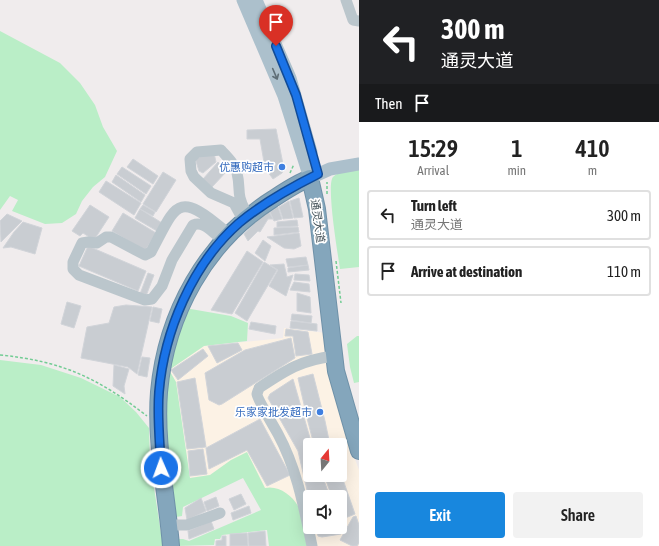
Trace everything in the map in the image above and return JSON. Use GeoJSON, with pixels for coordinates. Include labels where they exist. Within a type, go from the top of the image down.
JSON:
{"type":"FeatureCollection","features":[{"type":"Feature","properties":{"kind":"highway"},"geometry":{"type":"LineString","coordinates":[[166,546],[157,466],[154,420],[156,377],[172,313],[187,280],[221,233],[253,204],[316,174]]}},
{"type":"Feature","properties":{"kind":"highway"},"geometry":{"type":"LineString","coordinates":[[171,546],[161,468],[159,402],[162,368],[175,319],[187,294],[206,262],[232,230],[269,201],[296,184],[316,174]]}},
{"type":"Feature","properties":{"kind":"highway","name":"通灵大道"},"geometry":{"type":"LineString","coordinates":[[316,174],[318,209],[334,356],[341,393],[359,452]]}},
{"type":"Feature","properties":{"kind":"highway","name":"通灵大道"},"geometry":{"type":"LineString","coordinates":[[316,174],[324,195],[344,367],[359,426]]}},
{"type":"Feature","properties":{"kind":"main road","name":"通灵大道"},"geometry":{"type":"LineString","coordinates":[[243,0],[316,174]]}},
{"type":"Feature","properties":{"kind":"main road","name":"通灵大道"},"geometry":{"type":"LineString","coordinates":[[256,0],[290,78],[316,174]]}},
{"type":"Feature","properties":{"kind":"main road"},"geometry":{"type":"LineString","coordinates":[[316,174],[359,159]]}},
{"type":"Feature","properties":{"kind":"main road"},"geometry":{"type":"LineString","coordinates":[[316,174],[330,169],[359,164]]}},
{"type":"Feature","properties":{"kind":"lane"},"geometry":{"type":"LineString","coordinates":[[346,0],[350,17],[353,20],[359,21]]}},
{"type":"Feature","properties":{"kind":"lane"},"geometry":{"type":"LineString","coordinates":[[221,150],[234,166],[237,174],[239,199],[243,212],[234,203],[211,193],[194,177],[189,165],[192,155],[197,152],[221,150]]}},
{"type":"Feature","properties":{"kind":"lane"},"geometry":{"type":"LineString","coordinates":[[189,206],[198,210],[221,233],[203,224],[198,223],[193,225],[172,260],[162,286],[152,299],[145,300],[79,275],[73,269],[73,262],[82,243],[88,242],[97,244],[106,236],[111,237],[145,255],[151,252],[173,212],[180,207],[189,206]]}},
{"type":"Feature","properties":{"kind":"lane"},"geometry":{"type":"LineString","coordinates":[[312,546],[303,502],[291,459],[267,412],[258,400],[257,394],[259,388],[291,367],[309,360],[334,356]]}},
{"type":"Feature","properties":{"kind":"lane"},"geometry":{"type":"LineString","coordinates":[[168,525],[187,525],[220,513]]}},
{"type":"Feature","properties":{"kind":"path"},"geometry":{"type":"LineString","coordinates":[[316,174],[326,182],[327,195]]}},
{"type":"Feature","properties":{"kind":"path"},"geometry":{"type":"LineString","coordinates":[[335,254],[341,305]]}},
{"type":"Feature","properties":{"kind":"path"},"geometry":{"type":"LineString","coordinates":[[0,355],[42,361],[85,375],[107,387],[154,420]]}},
{"type":"Feature","properties":{"kind":"shaded area"},"geometry":{"type":"Polygon","coordinates":[[[284,328],[326,333],[350,446],[359,470],[359,546],[307,546],[265,488],[231,460],[210,475],[190,478],[176,382],[169,370],[204,346],[283,338],[284,328]]]}},
{"type":"Feature","properties":{"kind":"green space"},"geometry":{"type":"Polygon","coordinates":[[[0,31],[60,63],[80,83],[95,105],[103,127],[117,151],[105,177],[93,187],[82,201],[76,214],[62,223],[45,224],[12,211],[18,200],[10,196],[0,210],[0,31]]]}},
{"type":"Feature","properties":{"kind":"green space"},"geometry":{"type":"Polygon","coordinates":[[[359,169],[359,267],[340,269],[335,236],[331,183],[335,175],[359,169]]]}},
{"type":"Feature","properties":{"kind":"green space"},"geometry":{"type":"Polygon","coordinates":[[[185,308],[231,316],[248,323],[247,341],[204,346],[169,370],[185,308]]]}},
{"type":"Feature","properties":{"kind":"green space"},"geometry":{"type":"Polygon","coordinates":[[[359,336],[359,382],[354,383],[347,344],[359,336]]]}},
{"type":"Feature","properties":{"kind":"green space"},"geometry":{"type":"Polygon","coordinates":[[[0,360],[41,365],[81,378],[120,397],[136,412],[149,428],[150,462],[163,546],[0,546],[0,360]]]}},
{"type":"Feature","properties":{"kind":"green space"},"geometry":{"type":"Polygon","coordinates":[[[169,370],[176,382],[190,478],[210,475],[231,460],[247,452],[265,488],[270,487],[280,489],[292,498],[298,506],[303,520],[303,534],[305,534],[307,546],[269,546],[267,530],[222,535],[220,539],[215,539],[214,545],[176,546],[178,539],[189,541],[261,510],[243,478],[183,507],[182,516],[176,517],[172,514],[164,390],[169,370]]]}},
{"type":"Feature","properties":{"kind":"building"},"geometry":{"type":"Polygon","coordinates":[[[276,129],[284,169],[282,173],[273,179],[265,168],[260,139],[247,139],[247,130],[276,129]]]}},
{"type":"Feature","properties":{"kind":"building"},"geometry":{"type":"Polygon","coordinates":[[[214,153],[216,162],[203,173],[199,171],[195,158],[214,153]]]}},
{"type":"Feature","properties":{"kind":"building"},"geometry":{"type":"Polygon","coordinates":[[[133,159],[158,176],[153,184],[127,167],[133,159]]]}},
{"type":"Feature","properties":{"kind":"building"},"geometry":{"type":"Polygon","coordinates":[[[218,162],[227,171],[212,187],[203,179],[218,162]]]}},
{"type":"Feature","properties":{"kind":"building"},"geometry":{"type":"Polygon","coordinates":[[[122,167],[151,186],[146,194],[117,174],[122,167]]]}},
{"type":"Feature","properties":{"kind":"building"},"geometry":{"type":"Polygon","coordinates":[[[163,172],[176,180],[156,212],[143,204],[163,172]]]}},
{"type":"Feature","properties":{"kind":"building"},"geometry":{"type":"Polygon","coordinates":[[[116,175],[145,195],[141,202],[112,182],[116,175]]]}},
{"type":"Feature","properties":{"kind":"building"},"geometry":{"type":"Polygon","coordinates":[[[106,181],[141,203],[134,215],[99,192],[106,181]]]}},
{"type":"Feature","properties":{"kind":"building"},"geometry":{"type":"Polygon","coordinates":[[[299,198],[303,217],[294,218],[290,201],[299,198]]]}},
{"type":"Feature","properties":{"kind":"building"},"geometry":{"type":"Polygon","coordinates":[[[289,201],[293,218],[283,219],[279,207],[289,201]]]}},
{"type":"Feature","properties":{"kind":"building"},"geometry":{"type":"Polygon","coordinates":[[[90,205],[109,217],[94,240],[83,233],[80,236],[72,231],[90,205]]]}},
{"type":"Feature","properties":{"kind":"building"},"geometry":{"type":"Polygon","coordinates":[[[143,205],[155,212],[153,216],[140,209],[143,205]]]}},
{"type":"Feature","properties":{"kind":"building"},"geometry":{"type":"Polygon","coordinates":[[[278,207],[282,219],[274,221],[270,212],[278,207]]]}},
{"type":"Feature","properties":{"kind":"building"},"geometry":{"type":"Polygon","coordinates":[[[140,209],[162,223],[157,231],[135,218],[140,209]]]}},
{"type":"Feature","properties":{"kind":"building"},"geometry":{"type":"Polygon","coordinates":[[[269,212],[273,219],[268,219],[260,232],[258,231],[248,241],[244,234],[263,215],[269,212]]]}},
{"type":"Feature","properties":{"kind":"building"},"geometry":{"type":"Polygon","coordinates":[[[123,213],[156,233],[145,251],[112,231],[123,213]]]}},
{"type":"Feature","properties":{"kind":"building"},"geometry":{"type":"Polygon","coordinates":[[[7,214],[22,221],[1,242],[0,221],[7,214]]]}},
{"type":"Feature","properties":{"kind":"building"},"geometry":{"type":"Polygon","coordinates":[[[297,220],[298,226],[277,227],[277,222],[297,220]]]}},
{"type":"Feature","properties":{"kind":"building"},"geometry":{"type":"Polygon","coordinates":[[[23,222],[42,228],[35,254],[11,247],[3,248],[23,222]]]}},
{"type":"Feature","properties":{"kind":"building"},"geometry":{"type":"Polygon","coordinates":[[[298,227],[299,232],[274,235],[274,228],[298,227]]]}},
{"type":"Feature","properties":{"kind":"building"},"geometry":{"type":"Polygon","coordinates":[[[299,233],[301,246],[294,249],[284,248],[267,237],[299,233]]]}},
{"type":"Feature","properties":{"kind":"building"},"geometry":{"type":"Polygon","coordinates":[[[263,240],[271,246],[265,261],[255,253],[263,240]]]}},
{"type":"Feature","properties":{"kind":"building"},"geometry":{"type":"Polygon","coordinates":[[[88,246],[146,271],[138,291],[79,266],[88,246]]]}},
{"type":"Feature","properties":{"kind":"building"},"geometry":{"type":"Polygon","coordinates":[[[247,251],[263,262],[232,314],[211,310],[247,251]]]}},
{"type":"Feature","properties":{"kind":"building"},"geometry":{"type":"Polygon","coordinates":[[[306,257],[308,265],[288,267],[286,259],[306,257]]]}},
{"type":"Feature","properties":{"kind":"building"},"geometry":{"type":"Polygon","coordinates":[[[264,262],[277,270],[247,321],[235,313],[264,262]]]}},
{"type":"Feature","properties":{"kind":"building"},"geometry":{"type":"Polygon","coordinates":[[[284,264],[287,277],[293,275],[286,296],[269,286],[278,270],[270,265],[284,264]]]}},
{"type":"Feature","properties":{"kind":"building"},"geometry":{"type":"Polygon","coordinates":[[[308,265],[309,270],[288,272],[288,268],[308,265]]]}},
{"type":"Feature","properties":{"kind":"building"},"geometry":{"type":"Polygon","coordinates":[[[148,273],[154,275],[146,296],[140,294],[148,273]]]}},
{"type":"Feature","properties":{"kind":"building"},"geometry":{"type":"Polygon","coordinates":[[[295,274],[309,275],[310,281],[294,280],[295,274]]]}},
{"type":"Feature","properties":{"kind":"building"},"geometry":{"type":"Polygon","coordinates":[[[294,282],[309,284],[310,292],[290,290],[294,282]]]}},
{"type":"Feature","properties":{"kind":"building"},"geometry":{"type":"Polygon","coordinates":[[[297,293],[310,297],[311,313],[297,311],[297,293]]]}},
{"type":"Feature","properties":{"kind":"building"},"geometry":{"type":"Polygon","coordinates":[[[67,302],[81,306],[74,328],[61,324],[67,302]]]}},
{"type":"Feature","properties":{"kind":"building"},"geometry":{"type":"Polygon","coordinates":[[[126,305],[152,307],[137,374],[128,367],[81,358],[87,327],[109,323],[114,307],[126,305]]]}},
{"type":"Feature","properties":{"kind":"building"},"geometry":{"type":"Polygon","coordinates":[[[153,307],[162,309],[159,323],[150,321],[153,307]]]}},
{"type":"Feature","properties":{"kind":"building"},"geometry":{"type":"Polygon","coordinates":[[[292,314],[312,316],[311,323],[291,320],[292,314]]]}},
{"type":"Feature","properties":{"kind":"building"},"geometry":{"type":"Polygon","coordinates":[[[291,321],[317,324],[317,331],[290,328],[291,321]]]}},
{"type":"Feature","properties":{"kind":"building"},"geometry":{"type":"Polygon","coordinates":[[[251,322],[276,326],[275,334],[249,329],[251,322]]]}},
{"type":"Feature","properties":{"kind":"building"},"geometry":{"type":"Polygon","coordinates":[[[286,329],[308,332],[312,354],[296,356],[293,336],[285,336],[286,329]]]}},
{"type":"Feature","properties":{"kind":"building"},"geometry":{"type":"Polygon","coordinates":[[[291,338],[295,358],[222,404],[219,405],[209,400],[205,373],[245,350],[291,338]]]}},
{"type":"Feature","properties":{"kind":"building"},"geometry":{"type":"Polygon","coordinates":[[[238,343],[242,350],[217,363],[208,346],[238,343]]]}},
{"type":"Feature","properties":{"kind":"building"},"geometry":{"type":"Polygon","coordinates":[[[203,349],[208,356],[178,380],[171,370],[203,349]]]}},
{"type":"Feature","properties":{"kind":"building"},"geometry":{"type":"Polygon","coordinates":[[[142,357],[150,358],[147,377],[138,375],[142,357]]]}},
{"type":"Feature","properties":{"kind":"building"},"geometry":{"type":"Polygon","coordinates":[[[114,365],[129,369],[124,386],[125,394],[113,386],[114,365]]]}},
{"type":"Feature","properties":{"kind":"building"},"geometry":{"type":"Polygon","coordinates":[[[313,374],[329,438],[312,438],[298,378],[313,374]]]}},
{"type":"Feature","properties":{"kind":"building"},"geometry":{"type":"Polygon","coordinates":[[[195,378],[206,447],[187,449],[177,382],[195,378]]]}},
{"type":"Feature","properties":{"kind":"building"},"geometry":{"type":"Polygon","coordinates":[[[293,379],[310,438],[303,438],[303,473],[298,451],[268,398],[270,394],[293,379]]]}},
{"type":"Feature","properties":{"kind":"building"},"geometry":{"type":"Polygon","coordinates":[[[260,419],[290,475],[267,486],[247,450],[209,469],[206,448],[260,419]]]}},
{"type":"Feature","properties":{"kind":"building"},"geometry":{"type":"Polygon","coordinates":[[[203,449],[207,474],[190,476],[188,451],[203,449]]]}},
{"type":"Feature","properties":{"kind":"building"},"geometry":{"type":"Polygon","coordinates":[[[305,482],[325,482],[327,490],[307,490],[305,482]]]}},
{"type":"Feature","properties":{"kind":"building"},"geometry":{"type":"Polygon","coordinates":[[[327,482],[344,482],[347,490],[329,490],[327,482]]]}},
{"type":"Feature","properties":{"kind":"building"},"geometry":{"type":"Polygon","coordinates":[[[347,491],[355,514],[347,517],[347,491]]]}},
{"type":"Feature","properties":{"kind":"building"},"geometry":{"type":"Polygon","coordinates":[[[241,494],[246,504],[234,510],[229,499],[241,494]]]}},
{"type":"Feature","properties":{"kind":"building"},"geometry":{"type":"Polygon","coordinates":[[[216,497],[219,506],[207,511],[204,502],[216,497]]]}},
{"type":"Feature","properties":{"kind":"building"},"geometry":{"type":"Polygon","coordinates":[[[201,498],[206,511],[187,520],[185,508],[201,498]]]}},
{"type":"Feature","properties":{"kind":"building"},"geometry":{"type":"Polygon","coordinates":[[[249,506],[251,513],[233,520],[231,513],[249,506]]]}},
{"type":"Feature","properties":{"kind":"building"},"geometry":{"type":"Polygon","coordinates":[[[356,516],[359,525],[359,543],[357,546],[352,546],[340,540],[343,534],[347,534],[347,528],[353,517],[356,516]]]}},
{"type":"Feature","properties":{"kind":"building"},"geometry":{"type":"Polygon","coordinates":[[[211,521],[214,529],[189,539],[188,531],[211,521]]]}},
{"type":"Feature","properties":{"kind":"building"},"geometry":{"type":"Polygon","coordinates":[[[265,531],[266,546],[249,546],[248,533],[265,531]]]}},
{"type":"Feature","properties":{"kind":"building"},"geometry":{"type":"Polygon","coordinates":[[[247,533],[248,546],[230,546],[230,534],[247,533]]]}},
{"type":"Feature","properties":{"kind":"building"},"geometry":{"type":"Polygon","coordinates":[[[318,534],[341,534],[322,537],[318,536],[318,534]]]}},
{"type":"Feature","properties":{"kind":"building"},"geometry":{"type":"Polygon","coordinates":[[[222,536],[226,536],[226,546],[216,546],[216,541],[222,540],[222,536]]]}},
{"type":"Feature","properties":{"kind":"place","name":"优惠购超市"},"geometry":{"type":"Point","coordinates":[282,167]}},
{"type":"Feature","properties":{"kind":"place","name":"乐家家批发超市"},"geometry":{"type":"Point","coordinates":[320,412]}},
{"type":"Feature","properties":{"kind":"route"},"geometry":{"type":"LineString","coordinates":[[161,468],[159,392],[162,368],[175,319],[187,294],[211,254],[238,224],[257,209],[296,184],[318,174],[296,95],[276,46]]}}]}
